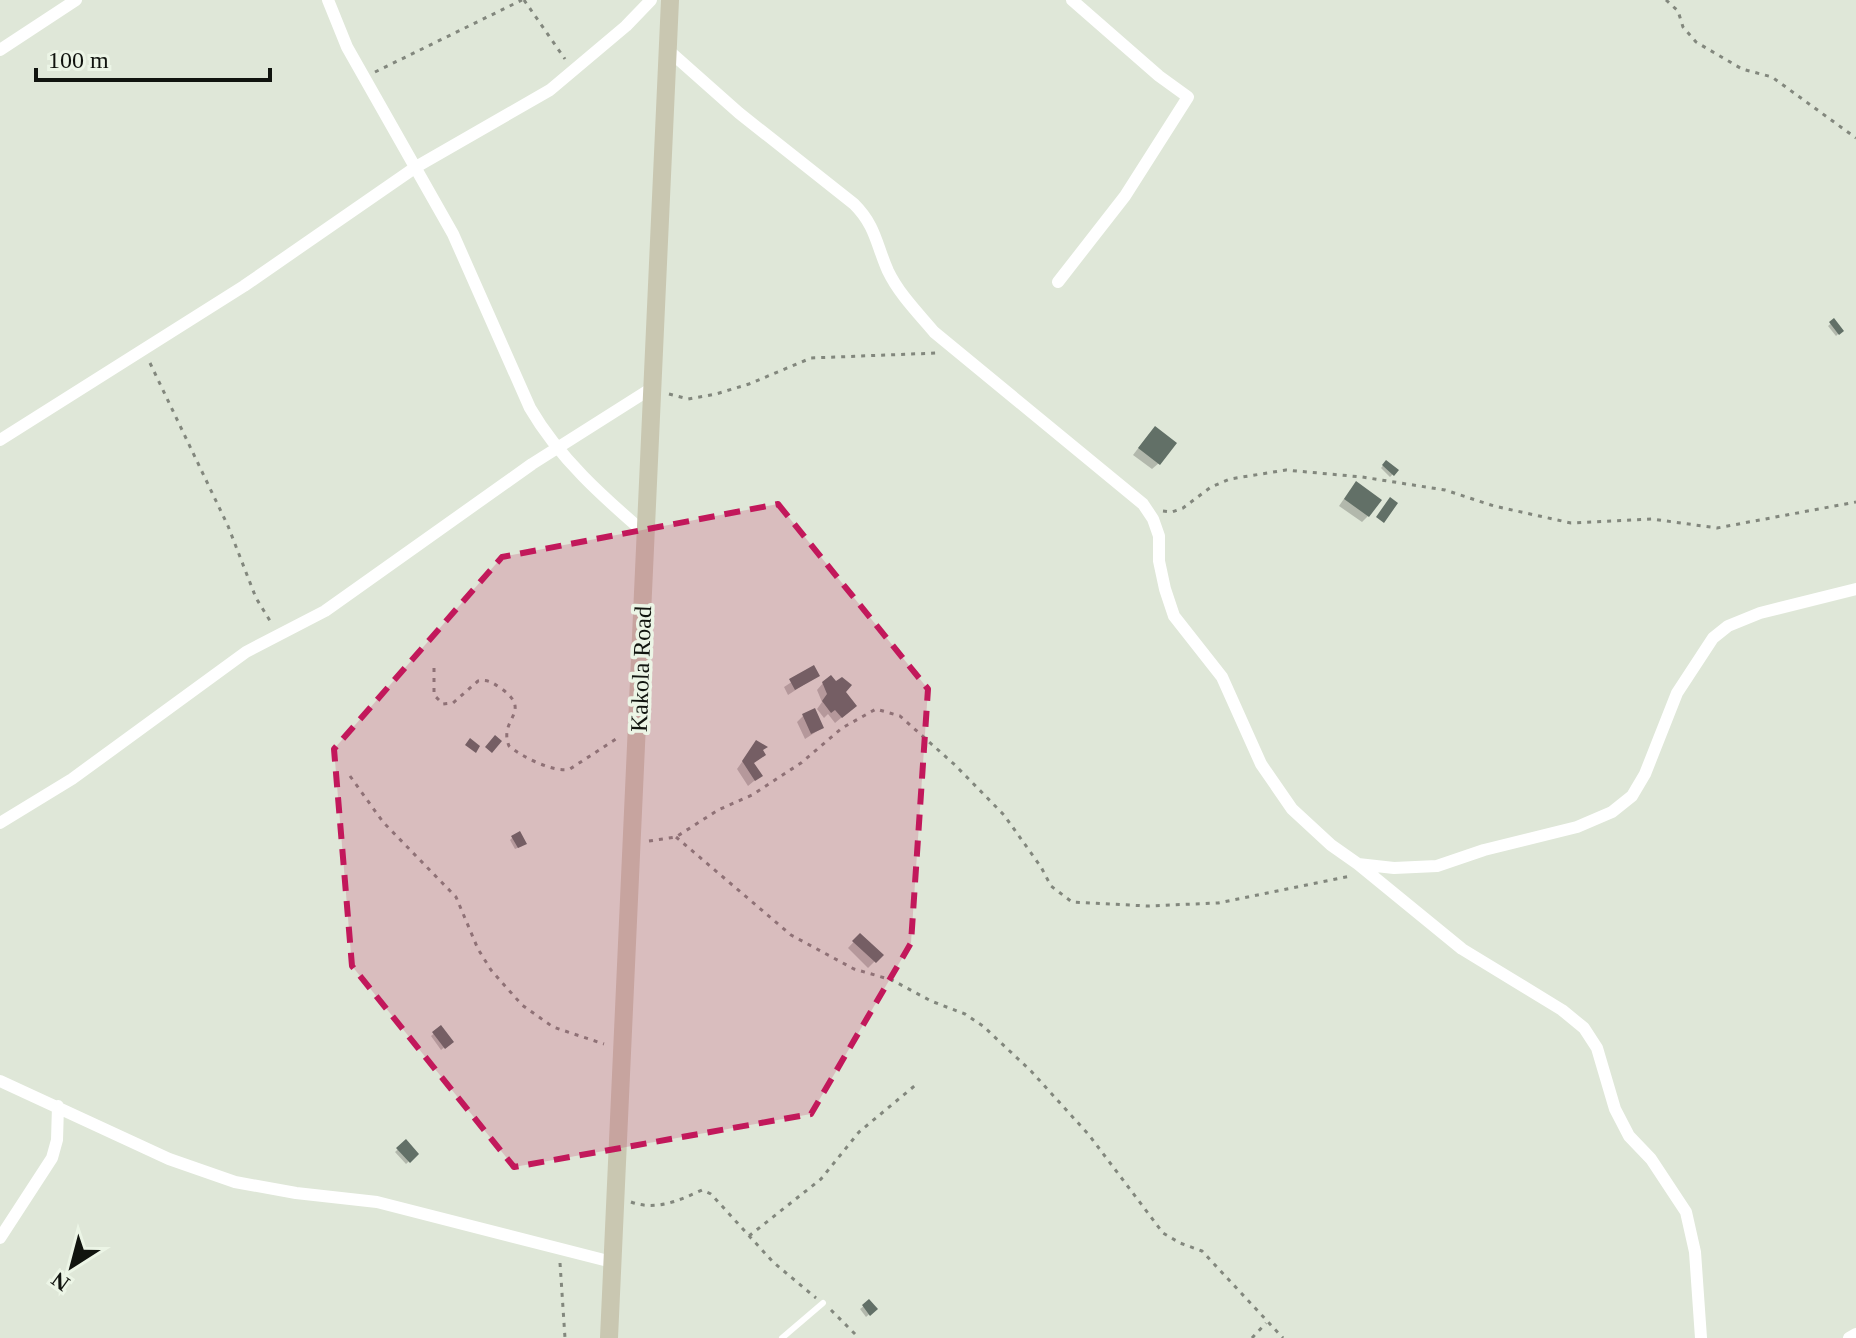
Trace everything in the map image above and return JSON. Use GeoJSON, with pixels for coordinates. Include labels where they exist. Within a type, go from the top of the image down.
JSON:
{"type":"FeatureCollection","features":[{"type":"Feature","properties":{"kind":"main road","name":"Kakola Road"},"geometry":{"type":"LineString","coordinates":[[611,1337],[670,0]]}},
{"type":"Feature","properties":{"kind":"street"},"geometry":{"type":"LineString","coordinates":[[0,50],[76,0]]}},
{"type":"Feature","properties":{"kind":"street"},"geometry":{"type":"LineString","coordinates":[[328,0],[347,47],[462,253],[530,408],[542,428],[600,495],[646,534]]}},
{"type":"Feature","properties":{"kind":"street"},"geometry":{"type":"LineString","coordinates":[[0,440],[244,286],[416,167],[528,105],[574,72],[651,0]]}},
{"type":"Feature","properties":{"kind":"street"},"geometry":{"type":"LineString","coordinates":[[1058,282],[1125,196],[1188,97],[1159,76],[1072,0]]}},
{"type":"Feature","properties":{"kind":"street"},"geometry":{"type":"LineString","coordinates":[[668,50],[739,113],[869,219],[889,273],[908,303],[956,352],[1143,504],[1159,536],[1162,575],[1174,616],[1222,677],[1261,764],[1292,809],[1331,845],[1462,949],[1562,1010],[1584,1028],[1597,1048],[1615,1109],[1629,1136],[1651,1159],[1686,1212],[1695,1252],[1701,1338]]}},
{"type":"Feature","properties":{"kind":"street"},"geometry":{"type":"LineString","coordinates":[[0,823],[72,779],[220,669],[279,633],[325,611],[558,446],[652,386]]}},
{"type":"Feature","properties":{"kind":"street"},"geometry":{"type":"LineString","coordinates":[[1362,869],[1437,866],[1484,850],[1577,827],[1612,812],[1632,796],[1645,774],[1677,693],[1713,638],[1728,626],[1760,613],[1856,589]]}},
{"type":"Feature","properties":{"kind":"street"},"geometry":{"type":"LineString","coordinates":[[0,1081],[169,1159],[235,1182],[377,1202],[612,1262]]}},
{"type":"Feature","properties":{"kind":"street"},"geometry":{"type":"LineString","coordinates":[[0,1238],[52,1158],[57,1140],[58,1106]]}},
{"type":"Feature","properties":{"kind":"street"},"geometry":{"type":"LineString","coordinates":[[1849,1338],[1856,1334]]}},
{"type":"Feature","properties":{"kind":"lane"},"geometry":{"type":"LineString","coordinates":[[782,1338],[823,1303]]}},
{"type":"Feature","properties":{"kind":"path"},"geometry":{"type":"LineString","coordinates":[[363,77],[523,0],[574,72]]}},
{"type":"Feature","properties":{"kind":"path"},"geometry":{"type":"LineString","coordinates":[[1666,0],[1678,11],[1683,27],[1696,42],[1742,69],[1772,77],[1856,138]]}},
{"type":"Feature","properties":{"kind":"path"},"geometry":{"type":"LineString","coordinates":[[143,350],[228,526],[256,598],[279,633]]}},
{"type":"Feature","properties":{"kind":"path"},"geometry":{"type":"LineString","coordinates":[[652,386],[675,397],[697,398],[749,384],[811,358],[956,352]]}},
{"type":"Feature","properties":{"kind":"path"},"geometry":{"type":"LineString","coordinates":[[1143,504],[1172,512],[1183,508],[1211,487],[1230,479],[1286,470],[1362,477],[1445,490],[1494,506],[1571,523],[1652,519],[1717,528],[1856,502]]}},
{"type":"Feature","properties":{"kind":"path"},"geometry":{"type":"LineString","coordinates":[[434,668],[434,695],[443,704],[453,703],[483,680],[496,685],[513,698],[516,707],[506,734],[509,746],[552,769],[570,769],[638,724]]}},
{"type":"Feature","properties":{"kind":"path"},"geometry":{"type":"LineString","coordinates":[[633,842],[676,837],[718,810],[764,787],[801,763],[842,728],[876,709],[900,716],[955,765],[1004,815],[1051,886],[1072,902],[1147,906],[1218,903],[1362,869]]}},
{"type":"Feature","properties":{"kind":"path"},"geometry":{"type":"LineString","coordinates":[[350,776],[383,822],[456,897],[478,949],[522,1005],[538,1019],[568,1034],[624,1048]]}},
{"type":"Feature","properties":{"kind":"path"},"geometry":{"type":"LineString","coordinates":[[676,837],[791,935],[854,969],[892,980],[931,1001],[965,1014],[983,1026],[1031,1071],[1089,1135],[1163,1233],[1202,1251],[1283,1338]]}},
{"type":"Feature","properties":{"kind":"path"},"geometry":{"type":"LineString","coordinates":[[749,1236],[821,1179],[859,1132],[918,1083]]}},
{"type":"Feature","properties":{"kind":"path"},"geometry":{"type":"LineString","coordinates":[[616,1196],[644,1207],[662,1205],[702,1190],[711,1194],[773,1262],[859,1338]]}},
{"type":"Feature","properties":{"kind":"path"},"geometry":{"type":"LineString","coordinates":[[558,1247],[565,1338]]}},
{"type":"Feature","properties":{"kind":"path"},"geometry":{"type":"LineString","coordinates":[[1252,1338],[1267,1322]]}},
{"type":"Feature","properties":{"kind":"highlighted area"},"geometry":{"type":"Polygon","coordinates":[[[778,504],[928,689],[911,943],[811,1114],[514,1167],[352,966],[334,749],[502,557],[778,504]]]}},
{"type":"Feature","properties":{"kind":"building"},"geometry":{"type":"Polygon","coordinates":[[[1834,318],[1844,331],[1839,335],[1829,322],[1834,318]]]}},
{"type":"Feature","properties":{"kind":"building"},"geometry":{"type":"Polygon","coordinates":[[[1155,426],[1177,443],[1160,465],[1138,448],[1155,426]]]}},
{"type":"Feature","properties":{"kind":"building"},"geometry":{"type":"Polygon","coordinates":[[[1386,460],[1399,470],[1394,476],[1382,465],[1386,460]]]}},
{"type":"Feature","properties":{"kind":"building"},"geometry":{"type":"Polygon","coordinates":[[[1356,481],[1382,500],[1369,517],[1344,499],[1356,481]]]}},
{"type":"Feature","properties":{"kind":"building"},"geometry":{"type":"Polygon","coordinates":[[[1390,497],[1398,503],[1384,523],[1376,517],[1390,497]]]}},
{"type":"Feature","properties":{"kind":"building"},"geometry":{"type":"Polygon","coordinates":[[[814,665],[820,676],[795,690],[789,679],[814,665]]]}},
{"type":"Feature","properties":{"kind":"building"},"geometry":{"type":"Polygon","coordinates":[[[831,675],[836,681],[842,677],[852,685],[846,692],[857,706],[842,718],[835,710],[831,713],[822,701],[827,694],[822,682],[831,675]]]}},
{"type":"Feature","properties":{"kind":"building"},"geometry":{"type":"Polygon","coordinates":[[[815,708],[824,728],[811,734],[802,714],[815,708]]]}},
{"type":"Feature","properties":{"kind":"building"},"geometry":{"type":"Polygon","coordinates":[[[495,735],[502,741],[492,753],[485,747],[495,735]]]}},
{"type":"Feature","properties":{"kind":"building"},"geometry":{"type":"Polygon","coordinates":[[[470,738],[480,746],[476,753],[465,745],[470,738]]]}},
{"type":"Feature","properties":{"kind":"building"},"geometry":{"type":"Polygon","coordinates":[[[756,740],[768,747],[763,750],[766,755],[754,763],[763,776],[755,781],[742,761],[756,740]]]}},
{"type":"Feature","properties":{"kind":"building"},"geometry":{"type":"Polygon","coordinates":[[[520,831],[527,844],[518,848],[511,836],[520,831]]]}},
{"type":"Feature","properties":{"kind":"building"},"geometry":{"type":"Polygon","coordinates":[[[860,933],[884,955],[876,963],[852,941],[860,933]]]}},
{"type":"Feature","properties":{"kind":"building"},"geometry":{"type":"Polygon","coordinates":[[[441,1025],[454,1042],[445,1049],[432,1032],[441,1025]]]}},
{"type":"Feature","properties":{"kind":"building"},"geometry":{"type":"Polygon","coordinates":[[[406,1139],[419,1154],[410,1163],[396,1148],[406,1139]]]}},
{"type":"Feature","properties":{"kind":"building"},"geometry":{"type":"Polygon","coordinates":[[[869,1299],[878,1309],[870,1316],[862,1305],[869,1299]]]}}]}
